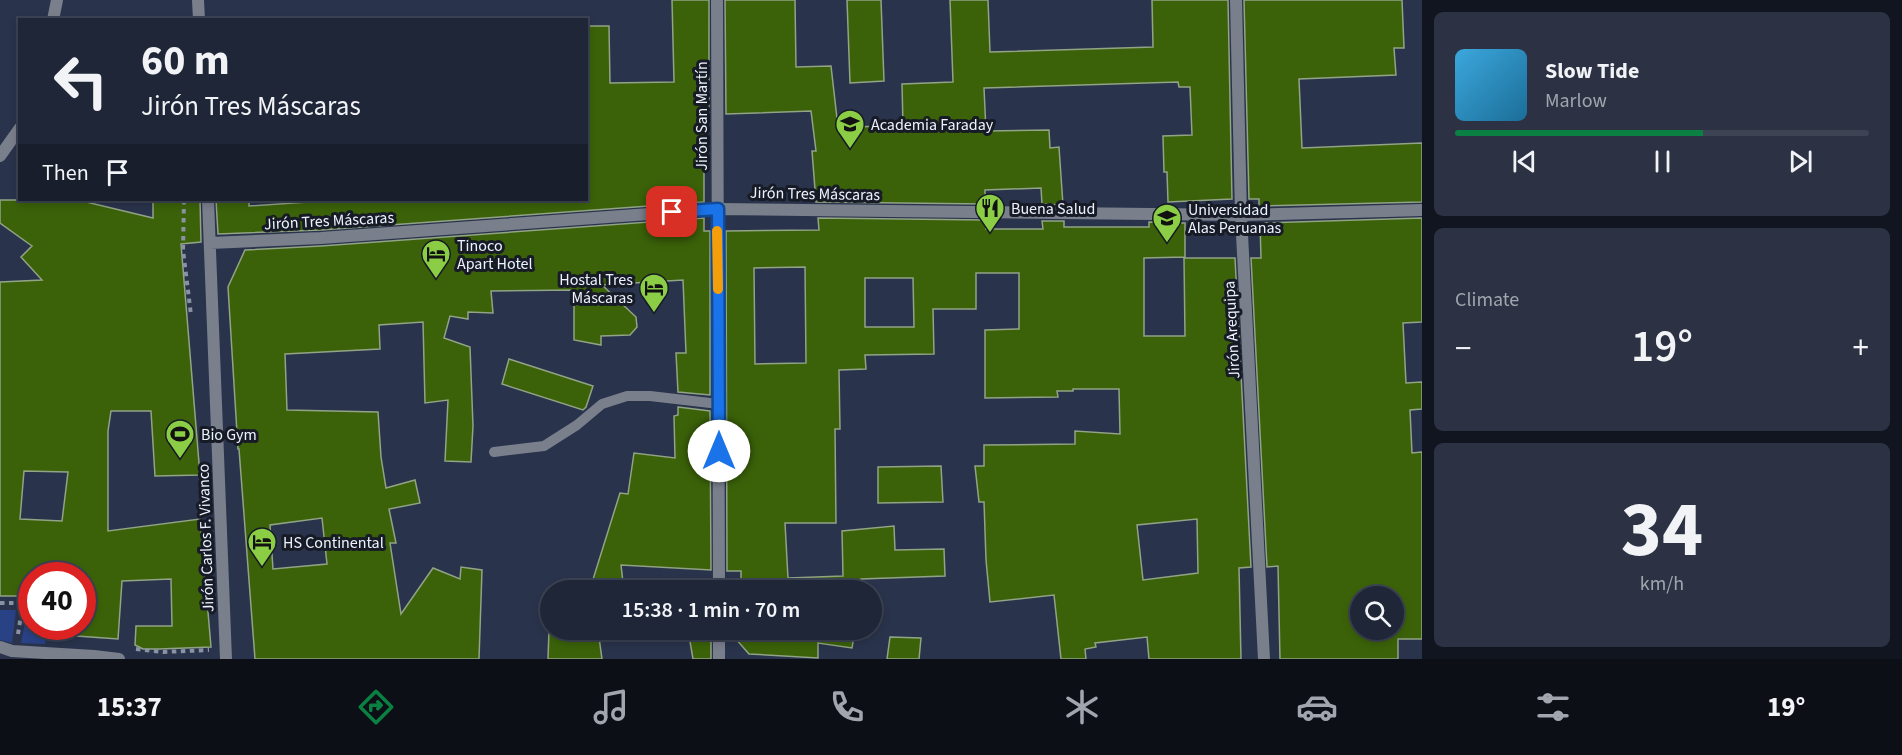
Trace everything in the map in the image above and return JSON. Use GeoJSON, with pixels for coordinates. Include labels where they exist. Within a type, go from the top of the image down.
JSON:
{"type":"FeatureCollection","features":[{"type":"Feature","properties":{"kind":"street"},"geometry":{"type":"LineString","coordinates":[[53,18],[57,0]]}},
{"type":"Feature","properties":{"kind":"street"},"geometry":{"type":"LineString","coordinates":[[198,0],[199,18]]}},
{"type":"Feature","properties":{"kind":"street","name":"Jirón San Martín"},"geometry":{"type":"LineString","coordinates":[[717,0],[719,580]]}},
{"type":"Feature","properties":{"kind":"street","name":"Jirón Arequipa"},"geometry":{"type":"LineString","coordinates":[[1236,0],[1241,215],[1264,659]]}},
{"type":"Feature","properties":{"kind":"street"},"geometry":{"type":"LineString","coordinates":[[0,156],[18,131]]}},
{"type":"Feature","properties":{"kind":"street","name":"Jirón Carlos F. Vivanco"},"geometry":{"type":"LineString","coordinates":[[208,201],[226,659]]}},
{"type":"Feature","properties":{"kind":"street","name":"Jirón Tres Máscaras"},"geometry":{"type":"LineString","coordinates":[[210,243],[333,237],[718,209],[1241,215],[1422,210]]}},
{"type":"Feature","properties":{"kind":"street"},"geometry":{"type":"LineString","coordinates":[[718,640],[718,659]]}},
{"type":"Feature","properties":{"kind":"street"},"geometry":{"type":"LineString","coordinates":[[0,647],[12,651],[118,659]]}},
{"type":"Feature","properties":{"kind":"lane"},"geometry":{"type":"LineString","coordinates":[[494,452],[544,446],[577,425],[602,404],[627,396],[650,396],[719,404]]}},
{"type":"Feature","properties":{"kind":"path"},"geometry":{"type":"LineString","coordinates":[[184,201],[183,250],[192,326]]}},
{"type":"Feature","properties":{"kind":"path"},"geometry":{"type":"LineString","coordinates":[[0,603],[18,603]]}},
{"type":"Feature","properties":{"kind":"path"},"geometry":{"type":"LineString","coordinates":[[129,646],[163,652],[214,649]]}},
{"type":"Feature","properties":{"kind":"shaded area"},"geometry":{"type":"Polygon","coordinates":[[[0,610],[16,610],[12,643],[0,640],[0,610]]]}},
{"type":"Feature","properties":{"kind":"shaded area"},"geometry":{"type":"Polygon","coordinates":[[[22,640],[46,640],[45,644],[21,643],[22,640]]]}},
{"type":"Feature","properties":{"kind":"building"},"geometry":{"type":"Polygon","coordinates":[[[672,0],[709,0],[709,114],[704,114],[704,202],[321,230],[218,234],[216,201],[249,201],[249,206],[322,201],[588,201],[588,26],[609,26],[610,83],[674,82],[672,0]]]}},
{"type":"Feature","properties":{"kind":"building"},"geometry":{"type":"Polygon","coordinates":[[[725,0],[795,0],[796,67],[831,66],[838,127],[903,126],[902,84],[953,82],[950,0],[988,0],[990,52],[1153,47],[1152,0],[1228,0],[1232,199],[1168,202],[1163,136],[1192,135],[1190,87],[1179,87],[1178,82],[984,88],[986,131],[1049,130],[1050,148],[1059,147],[1063,205],[1042,204],[1041,188],[985,190],[985,204],[816,202],[812,151],[816,151],[811,111],[726,114],[725,0]]]}},
{"type":"Feature","properties":{"kind":"building"},"geometry":{"type":"Polygon","coordinates":[[[847,0],[881,0],[884,81],[850,83],[847,0]]]}},
{"type":"Feature","properties":{"kind":"building"},"geometry":{"type":"Polygon","coordinates":[[[1244,0],[1402,0],[1404,48],[1394,48],[1396,75],[1299,79],[1302,148],[1422,143],[1422,202],[1259,206],[1259,199],[1249,199],[1244,0]]]}},
{"type":"Feature","properties":{"kind":"building"},"geometry":{"type":"Polygon","coordinates":[[[0,200],[82,201],[153,218],[153,201],[200,201],[201,242],[181,244],[200,475],[155,476],[151,411],[111,411],[108,431],[108,531],[200,519],[211,647],[143,649],[135,645],[136,626],[172,626],[171,579],[122,581],[118,639],[96,637],[96,562],[18,562],[18,596],[0,596],[0,282],[42,280],[21,257],[32,246],[0,223],[0,200]],[[24,471],[20,519],[62,521],[68,472],[24,471]]]}},
{"type":"Feature","properties":{"kind":"building"},"geometry":{"type":"Polygon","coordinates":[[[704,218],[704,231],[710,231],[710,395],[678,392],[676,353],[686,353],[683,280],[602,285],[636,317],[637,327],[630,335],[601,336],[601,345],[574,340],[574,290],[491,291],[493,313],[468,312],[468,319],[450,316],[444,338],[470,347],[473,426],[471,462],[445,461],[448,400],[425,403],[423,322],[379,325],[380,349],[285,354],[287,410],[378,412],[386,488],[415,480],[420,503],[389,509],[396,543],[390,543],[401,614],[433,568],[460,579],[461,567],[482,570],[479,659],[255,659],[228,287],[245,250],[704,218]],[[322,518],[270,525],[273,569],[327,564],[322,518]]]}},
{"type":"Feature","properties":{"kind":"building"},"geometry":{"type":"Polygon","coordinates":[[[818,218],[986,220],[986,229],[1043,229],[1042,221],[1064,221],[1064,227],[1149,227],[1149,222],[1185,223],[1185,257],[1144,258],[1144,336],[1185,336],[1184,258],[1235,258],[1251,567],[1239,568],[1241,659],[1149,659],[1147,637],[1095,643],[1096,647],[1085,649],[1086,659],[1061,659],[1054,595],[990,602],[984,502],[979,502],[975,466],[984,466],[984,445],[1075,444],[1075,431],[1120,434],[1119,389],[1057,391],[1058,397],[985,398],[985,330],[1019,329],[1019,273],[976,273],[976,309],[933,309],[934,354],[865,355],[866,369],[839,370],[840,429],[835,429],[836,523],[785,523],[788,578],[843,576],[842,531],[894,526],[895,550],[944,549],[945,576],[861,580],[741,580],[741,571],[727,571],[726,231],[819,230],[818,218]],[[805,267],[754,268],[755,364],[806,363],[805,267]],[[865,278],[865,327],[914,327],[913,278],[865,278]],[[1197,519],[1137,525],[1143,580],[1198,573],[1197,519]]]}},
{"type":"Feature","properties":{"kind":"building"},"geometry":{"type":"Polygon","coordinates":[[[1422,218],[1422,322],[1403,323],[1406,383],[1422,382],[1422,409],[1410,410],[1412,453],[1422,452],[1422,639],[1404,639],[1404,586],[1350,586],[1350,640],[1398,640],[1398,659],[1280,659],[1278,566],[1267,567],[1251,258],[1261,258],[1260,223],[1422,218]]]}},
{"type":"Feature","properties":{"kind":"building"},"geometry":{"type":"Polygon","coordinates":[[[509,359],[593,386],[586,407],[583,410],[502,384],[509,359]]]}},
{"type":"Feature","properties":{"kind":"building"},"geometry":{"type":"Polygon","coordinates":[[[678,407],[710,411],[711,570],[621,565],[623,580],[593,580],[620,493],[628,494],[634,453],[675,458],[674,416],[678,415],[678,407]]]}},
{"type":"Feature","properties":{"kind":"building"},"geometry":{"type":"Polygon","coordinates":[[[941,466],[943,502],[878,503],[878,467],[941,466]]]}},
{"type":"Feature","properties":{"kind":"building"},"geometry":{"type":"Polygon","coordinates":[[[890,637],[921,638],[919,659],[887,659],[890,637]]]}},
{"type":"Feature","properties":{"kind":"building"},"geometry":{"type":"Polygon","coordinates":[[[549,640],[599,640],[602,659],[548,659],[549,640]]]}},
{"type":"Feature","properties":{"kind":"building"},"geometry":{"type":"Polygon","coordinates":[[[690,640],[711,640],[711,659],[693,659],[690,640]]]}},
{"type":"Feature","properties":{"kind":"building"},"geometry":{"type":"Polygon","coordinates":[[[737,640],[853,640],[852,648],[818,643],[818,658],[749,654],[737,640]]]}},
{"type":"Feature","properties":{"kind":"slow traffic"},"geometry":{"type":"LineString","coordinates":[[717,231],[718,289]]}},
{"type":"Feature","properties":{"kind":"place","name":"Academia Faraday"},"geometry":{"type":"Point","coordinates":[850,150]}},
{"type":"Feature","properties":{"kind":"place","name":"Buena Salud"},"geometry":{"type":"Point","coordinates":[990,234]}},
{"type":"Feature","properties":{"kind":"place","name":"Universidad Alas Peruanas"},"geometry":{"type":"Point","coordinates":[1167,244]}},
{"type":"Feature","properties":{"kind":"place","name":"Tinoco Apart Hotel"},"geometry":{"type":"Point","coordinates":[436,280]}},
{"type":"Feature","properties":{"kind":"place","name":"Hostal Tres Máscaras"},"geometry":{"type":"Point","coordinates":[654,314]}},
{"type":"Feature","properties":{"kind":"place","name":"Bio Gym"},"geometry":{"type":"Point","coordinates":[180,460]}},
{"type":"Feature","properties":{"kind":"place","name":"HS Continental"},"geometry":{"type":"Point","coordinates":[262,568]}},
{"type":"Feature","properties":{"kind":"route"},"geometry":{"type":"LineString","coordinates":[[672,212],[718,209],[719,451]]}}]}
